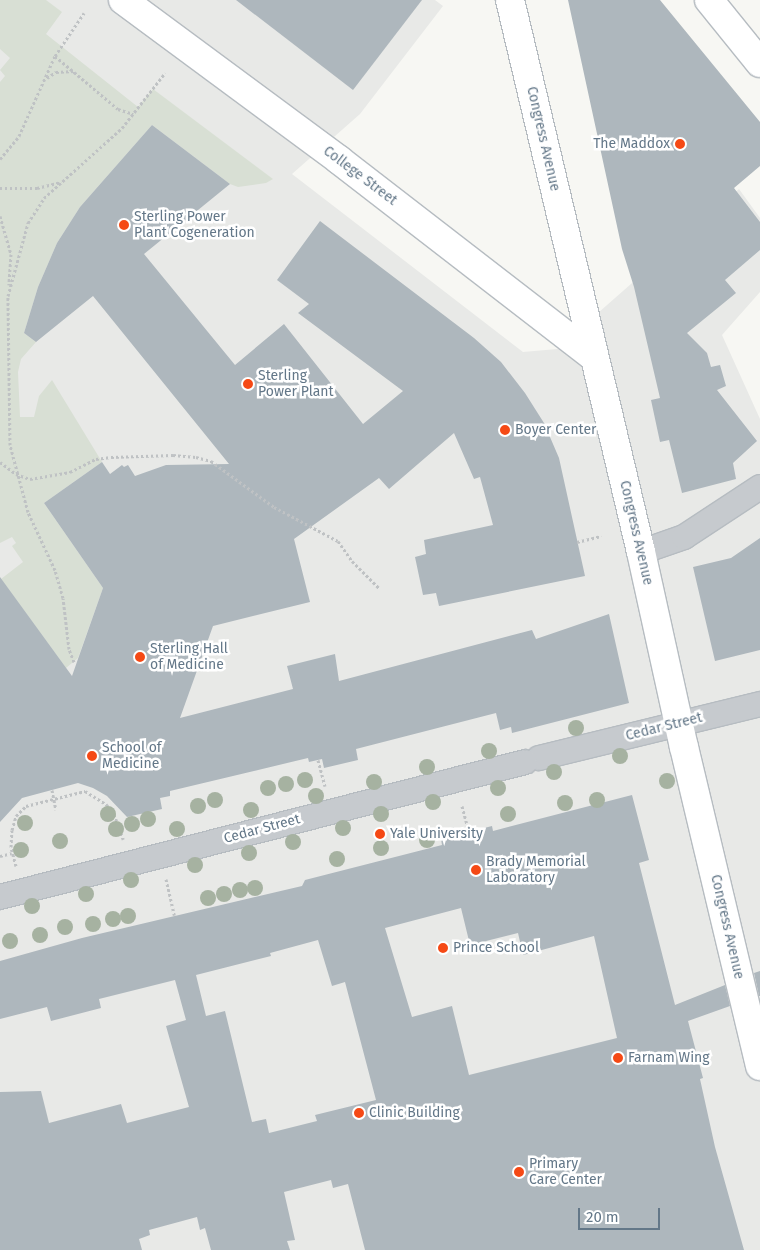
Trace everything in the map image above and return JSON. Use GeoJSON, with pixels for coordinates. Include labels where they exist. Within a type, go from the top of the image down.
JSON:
{"type":"FeatureCollection","features":[{"type":"Feature","properties":{"kind":"main road","name":"College Street"},"geometry":{"type":"LineString","coordinates":[[123,0],[339,160],[593,356]]}},
{"type":"Feature","properties":{"kind":"main road","name":"Congress Avenue"},"geometry":{"type":"LineString","coordinates":[[510,0],[641,552],[678,723],[760,1066]]}},
{"type":"Feature","properties":{"kind":"main road"},"geometry":{"type":"LineString","coordinates":[[709,0],[760,63]]}},
{"type":"Feature","properties":{"kind":"street"},"geometry":{"type":"LineString","coordinates":[[641,552],[684,536],[760,487]]}},
{"type":"Feature","properties":{"kind":"street","name":"Cedar Street"},"geometry":{"type":"LineString","coordinates":[[0,897],[532,760],[760,704]]}},
{"type":"Feature","properties":{"kind":"path"},"geometry":{"type":"LineString","coordinates":[[0,160],[19,136],[55,56],[84,13]]}},
{"type":"Feature","properties":{"kind":"path"},"geometry":{"type":"LineString","coordinates":[[55,56],[118,109],[133,114]]}},
{"type":"Feature","properties":{"kind":"path"},"geometry":{"type":"LineString","coordinates":[[45,78],[56,72],[74,71]]}},
{"type":"Feature","properties":{"kind":"path"},"geometry":{"type":"LineString","coordinates":[[8,296],[28,224],[44,198],[122,128],[165,73]]}},
{"type":"Feature","properties":{"kind":"path"},"geometry":{"type":"LineString","coordinates":[[0,188],[37,188],[64,181]]}},
{"type":"Feature","properties":{"kind":"path"},"geometry":{"type":"LineString","coordinates":[[0,216],[11,254],[8,296],[10,445],[16,474],[28,512],[54,570],[63,598],[69,649],[74,662]]}},
{"type":"Feature","properties":{"kind":"path"},"geometry":{"type":"LineString","coordinates":[[0,462],[16,474],[30,479],[70,472],[96,459],[111,457],[174,455],[196,457],[211,461],[274,507],[338,541],[352,560],[379,588]]}},
{"type":"Feature","properties":{"kind":"path"},"geometry":{"type":"LineString","coordinates":[[578,542],[601,536]]}},
{"type":"Feature","properties":{"kind":"path"},"geometry":{"type":"LineString","coordinates":[[318,760],[325,786]]}},
{"type":"Feature","properties":{"kind":"path"},"geometry":{"type":"LineString","coordinates":[[52,790],[56,810]]}},
{"type":"Feature","properties":{"kind":"path"},"geometry":{"type":"LineString","coordinates":[[16,867],[12,853],[11,835],[16,816],[26,806],[85,791],[95,797],[114,814],[123,840]]}},
{"type":"Feature","properties":{"kind":"path"},"geometry":{"type":"LineString","coordinates":[[462,806],[469,832]]}},
{"type":"Feature","properties":{"kind":"path"},"geometry":{"type":"LineString","coordinates":[[0,856],[12,853]]}},
{"type":"Feature","properties":{"kind":"path"},"geometry":{"type":"LineString","coordinates":[[166,879],[174,915]]}},
{"type":"Feature","properties":{"kind":"shaded area","name":"Yale University"},"geometry":{"type":"Polygon","coordinates":[[[0,0],[435,0],[443,6],[360,114],[292,174],[523,352],[557,349],[739,189],[760,218],[760,292],[722,335],[760,419],[760,1250],[0,1250],[0,0]]]}},
{"type":"Feature","properties":{"kind":"shaded area"},"geometry":{"type":"Polygon","coordinates":[[[0,0],[46,0],[62,12],[46,34],[138,107],[153,89],[273,179],[266,183],[238,187],[230,184],[152,125],[80,207],[57,243],[38,287],[24,333],[36,342],[21,359],[18,372],[20,417],[34,417],[39,396],[52,380],[102,462],[44,503],[103,588],[78,658],[66,668],[1,579],[23,562],[12,546],[16,543],[12,537],[0,543],[0,82],[5,76],[0,70],[10,58],[0,49],[0,0]]]}},
{"type":"Feature","properties":{"kind":"building"},"geometry":{"type":"Polygon","coordinates":[[[236,0],[422,0],[353,90],[236,0]]]}},
{"type":"Feature","properties":{"kind":"building"},"geometry":{"type":"Polygon","coordinates":[[[568,0],[660,0],[760,122],[760,166],[734,188],[760,222],[760,250],[725,280],[736,293],[687,333],[707,353],[711,367],[720,365],[726,386],[717,390],[757,441],[733,463],[736,479],[682,493],[669,440],[660,442],[651,400],[660,398],[634,287],[622,249],[568,0]]]}},
{"type":"Feature","properties":{"kind":"building"},"geometry":{"type":"Polygon","coordinates":[[[152,125],[230,184],[144,254],[235,365],[284,324],[363,424],[403,391],[298,313],[309,304],[277,280],[320,221],[474,338],[501,362],[525,393],[544,423],[559,458],[585,576],[439,606],[436,593],[423,595],[415,557],[426,554],[424,540],[493,525],[480,477],[474,479],[454,433],[389,489],[379,478],[294,539],[310,602],[213,626],[180,718],[293,689],[287,666],[335,654],[339,681],[532,630],[536,639],[609,614],[629,703],[512,733],[511,727],[500,730],[496,713],[356,749],[358,760],[324,768],[322,759],[309,762],[308,758],[170,791],[170,796],[160,798],[162,809],[127,817],[107,796],[93,788],[78,783],[22,798],[0,822],[0,577],[72,676],[103,588],[44,503],[102,462],[110,474],[122,465],[124,467],[128,465],[135,476],[166,465],[229,464],[93,296],[36,342],[24,333],[38,287],[57,243],[80,207],[152,125]]]}},
{"type":"Feature","properties":{"kind":"building"},"geometry":{"type":"Polygon","coordinates":[[[760,538],[760,650],[715,661],[693,567],[731,558],[760,538]]]}},
{"type":"Feature","properties":{"kind":"building"},"geometry":{"type":"Polygon","coordinates":[[[632,795],[649,860],[639,863],[675,1005],[725,985],[730,1006],[688,1021],[703,1078],[700,1079],[715,1147],[744,1250],[365,1250],[348,1184],[333,1188],[331,1180],[284,1192],[295,1240],[287,1241],[290,1250],[211,1250],[205,1228],[200,1230],[197,1217],[149,1230],[150,1235],[139,1239],[142,1250],[0,1250],[0,1092],[41,1091],[49,1123],[121,1104],[127,1123],[189,1107],[166,1026],[186,1020],[175,980],[99,999],[101,1008],[51,1021],[47,1007],[0,1019],[0,961],[82,938],[302,886],[305,880],[442,845],[441,839],[492,826],[493,831],[632,795]],[[461,908],[385,928],[412,1017],[452,1006],[469,1075],[617,1038],[594,936],[523,955],[518,933],[470,945],[461,908]],[[318,940],[270,953],[271,956],[196,975],[206,1016],[225,1011],[252,1122],[266,1119],[269,1133],[317,1121],[315,1115],[376,1100],[345,982],[332,986],[318,940]]]}},
{"type":"Feature","properties":{"kind":"building"},"geometry":{"type":"Polygon","coordinates":[[[760,971],[760,996],[759,996],[754,973],[760,971]]]}},
{"type":"Feature","properties":{"kind":"place","name":"The Maddox"},"geometry":{"type":"Point","coordinates":[680,144]}},
{"type":"Feature","properties":{"kind":"place","name":"Sterling Power Plant Cogeneration"},"geometry":{"type":"Point","coordinates":[124,225]}},
{"type":"Feature","properties":{"kind":"place","name":"Sterling Power Plant"},"geometry":{"type":"Point","coordinates":[248,384]}},
{"type":"Feature","properties":{"kind":"place","name":"Boyer Center"},"geometry":{"type":"Point","coordinates":[505,430]}},
{"type":"Feature","properties":{"kind":"place","name":"Sterling Hall of Medicine"},"geometry":{"type":"Point","coordinates":[140,657]}},
{"type":"Feature","properties":{"kind":"place","name":"School of Medicine"},"geometry":{"type":"Point","coordinates":[92,756]}},
{"type":"Feature","properties":{"kind":"place","name":"Yale University"},"geometry":{"type":"Point","coordinates":[380,834]}},
{"type":"Feature","properties":{"kind":"place","name":"Brady Memorial Laboratory"},"geometry":{"type":"Point","coordinates":[476,870]}},
{"type":"Feature","properties":{"kind":"place","name":"Prince School"},"geometry":{"type":"Point","coordinates":[443,948]}},
{"type":"Feature","properties":{"kind":"place","name":"Farnam Wing"},"geometry":{"type":"Point","coordinates":[618,1058]}},
{"type":"Feature","properties":{"kind":"place","name":"Clinic Building"},"geometry":{"type":"Point","coordinates":[359,1113]}},
{"type":"Feature","properties":{"kind":"place","name":"Primary Care Center"},"geometry":{"type":"Point","coordinates":[519,1172]}}]}
